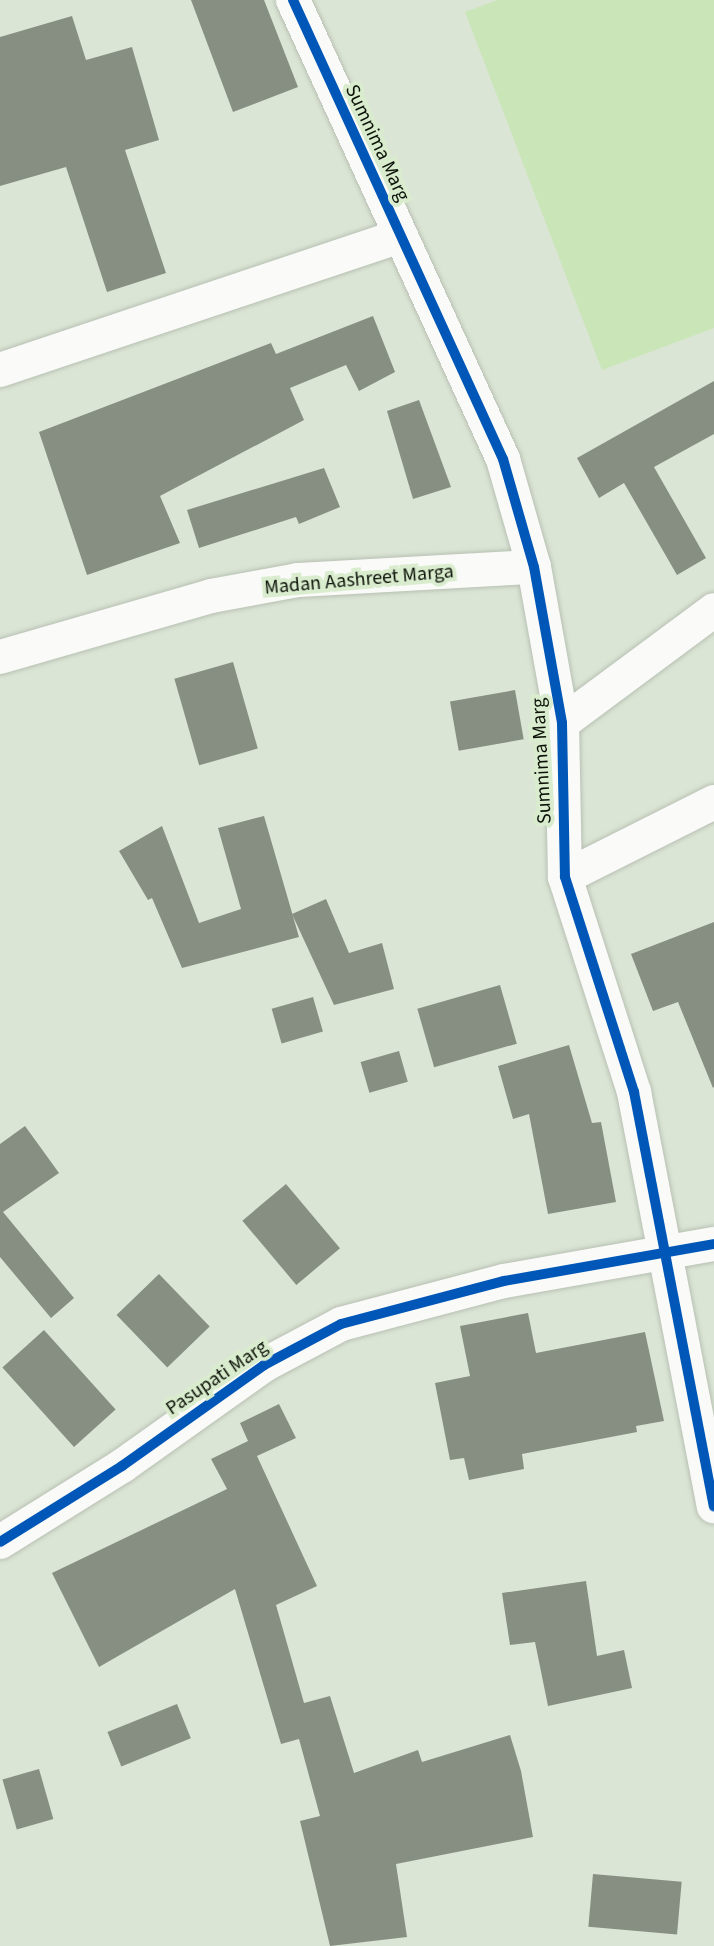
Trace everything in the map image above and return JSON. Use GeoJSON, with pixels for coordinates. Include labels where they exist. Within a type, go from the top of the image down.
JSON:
{"type":"FeatureCollection","features":[{"type":"Feature","properties":{"kind":"street","name":"Sumnima Marg"},"geometry":{"type":"LineString","coordinates":[[293,0],[503,459],[534,567],[562,723],[565,877],[634,1092],[714,1506]]}},
{"type":"Feature","properties":{"kind":"street"},"geometry":{"type":"LineString","coordinates":[[0,370],[400,236]]}},
{"type":"Feature","properties":{"kind":"street","name":"Madan Aashreet Marga"},"geometry":{"type":"LineString","coordinates":[[0,657],[211,596],[298,580],[534,567]]}},
{"type":"Feature","properties":{"kind":"street"},"geometry":{"type":"LineString","coordinates":[[562,723],[714,610]]}},
{"type":"Feature","properties":{"kind":"street"},"geometry":{"type":"LineString","coordinates":[[565,877],[714,802]]}},
{"type":"Feature","properties":{"kind":"street","name":"Pasupati Marg"},"geometry":{"type":"LineString","coordinates":[[0,1542],[122,1466],[264,1365],[341,1324],[504,1281],[714,1244]]}},
{"type":"Feature","properties":{"kind":"green space"},"geometry":{"type":"Polygon","coordinates":[[[497,0],[714,0],[714,328],[602,370],[465,12],[497,0]]]}},
{"type":"Feature","properties":{"kind":"building"},"geometry":{"type":"Polygon","coordinates":[[[191,0],[264,0],[298,87],[233,112],[191,0]]]}},
{"type":"Feature","properties":{"kind":"building"},"geometry":{"type":"Polygon","coordinates":[[[72,16],[86,60],[132,47],[159,140],[125,150],[166,273],[107,292],[66,167],[0,186],[0,37],[72,16]]]}},
{"type":"Feature","properties":{"kind":"building"},"geometry":{"type":"Polygon","coordinates":[[[373,316],[395,372],[359,391],[346,365],[290,388],[304,420],[160,496],[180,543],[87,575],[39,432],[271,343],[276,354],[373,316]]]}},
{"type":"Feature","properties":{"kind":"building"},"geometry":{"type":"Polygon","coordinates":[[[714,381],[714,434],[654,467],[706,558],[677,575],[624,483],[599,498],[577,458],[714,381]]]}},
{"type":"Feature","properties":{"kind":"building"},"geometry":{"type":"Polygon","coordinates":[[[419,400],[451,487],[413,499],[387,411],[419,400]]]}},
{"type":"Feature","properties":{"kind":"building"},"geometry":{"type":"Polygon","coordinates":[[[324,468],[340,507],[299,524],[296,517],[199,548],[187,510],[324,468]]]}},
{"type":"Feature","properties":{"kind":"building"},"geometry":{"type":"Polygon","coordinates":[[[233,662],[258,749],[199,765],[174,679],[233,662]]]}},
{"type":"Feature","properties":{"kind":"building"},"geometry":{"type":"Polygon","coordinates":[[[515,690],[524,739],[459,751],[450,701],[515,690]]]}},
{"type":"Feature","properties":{"kind":"building"},"geometry":{"type":"Polygon","coordinates":[[[264,816],[299,937],[182,968],[152,898],[148,900],[119,851],[162,826],[199,923],[241,909],[218,828],[264,816]]]}},
{"type":"Feature","properties":{"kind":"building"},"geometry":{"type":"Polygon","coordinates":[[[326,899],[349,953],[382,943],[394,989],[334,1005],[292,914],[326,899]]]}},
{"type":"Feature","properties":{"kind":"building"},"geometry":{"type":"Polygon","coordinates":[[[714,922],[713,1088],[678,1002],[653,1011],[631,954],[714,922]]]}},
{"type":"Feature","properties":{"kind":"building"},"geometry":{"type":"Polygon","coordinates":[[[500,985],[517,1044],[434,1067],[417,1009],[500,985]]]}},
{"type":"Feature","properties":{"kind":"building"},"geometry":{"type":"Polygon","coordinates":[[[313,997],[323,1032],[282,1043],[272,1009],[313,997]]]}},
{"type":"Feature","properties":{"kind":"building"},"geometry":{"type":"Polygon","coordinates":[[[569,1045],[592,1123],[601,1122],[616,1202],[548,1214],[529,1114],[513,1119],[498,1066],[569,1045]]]}},
{"type":"Feature","properties":{"kind":"building"},"geometry":{"type":"Polygon","coordinates":[[[399,1051],[408,1082],[369,1093],[361,1062],[399,1051]]]}},
{"type":"Feature","properties":{"kind":"building"},"geometry":{"type":"Polygon","coordinates":[[[25,1126],[59,1173],[3,1212],[74,1298],[51,1318],[0,1257],[0,1144],[25,1126]]]}},
{"type":"Feature","properties":{"kind":"building"},"geometry":{"type":"Polygon","coordinates":[[[286,1184],[340,1248],[296,1285],[242,1221],[286,1184]]]}},
{"type":"Feature","properties":{"kind":"building"},"geometry":{"type":"Polygon","coordinates":[[[159,1274],[210,1327],[167,1367],[117,1315],[159,1274]]]}},
{"type":"Feature","properties":{"kind":"building"},"geometry":{"type":"Polygon","coordinates":[[[528,1313],[536,1353],[645,1332],[664,1421],[636,1426],[637,1432],[522,1454],[524,1469],[469,1480],[464,1458],[450,1460],[435,1383],[470,1376],[460,1326],[528,1313]]]}},
{"type":"Feature","properties":{"kind":"building"},"geometry":{"type":"Polygon","coordinates":[[[44,1330],[116,1410],[74,1447],[2,1367],[44,1330]]]}},
{"type":"Feature","properties":{"kind":"building"},"geometry":{"type":"Polygon","coordinates":[[[279,1404],[296,1438],[257,1456],[317,1586],[276,1605],[304,1703],[330,1696],[354,1773],[418,1750],[422,1762],[510,1735],[521,1771],[533,1837],[396,1864],[407,1937],[330,1946],[300,1821],[320,1816],[299,1739],[281,1744],[235,1589],[99,1667],[52,1573],[227,1489],[211,1459],[248,1441],[240,1423],[279,1404]]]}},
{"type":"Feature","properties":{"kind":"building"},"geometry":{"type":"Polygon","coordinates":[[[586,1581],[597,1656],[624,1650],[632,1688],[548,1706],[535,1642],[510,1645],[502,1593],[586,1581]]]}},
{"type":"Feature","properties":{"kind":"building"},"geometry":{"type":"Polygon","coordinates":[[[177,1704],[191,1738],[121,1766],[107,1732],[177,1704]]]}},
{"type":"Feature","properties":{"kind":"building"},"geometry":{"type":"Polygon","coordinates":[[[39,1769],[53,1819],[17,1829],[2,1779],[39,1769]]]}},
{"type":"Feature","properties":{"kind":"building"},"geometry":{"type":"Polygon","coordinates":[[[593,1874],[682,1882],[677,1935],[588,1927],[593,1874]]]}},
{"type":"Feature","properties":{"kind":"cycle path"},"geometry":{"type":"LineString","coordinates":[[293,0],[503,459],[534,567],[562,723],[565,877],[634,1092],[714,1506]]}},
{"type":"Feature","properties":{"kind":"cycle path"},"geometry":{"type":"LineString","coordinates":[[0,1542],[122,1466],[264,1365],[341,1324],[504,1281],[714,1244]]}}]}
